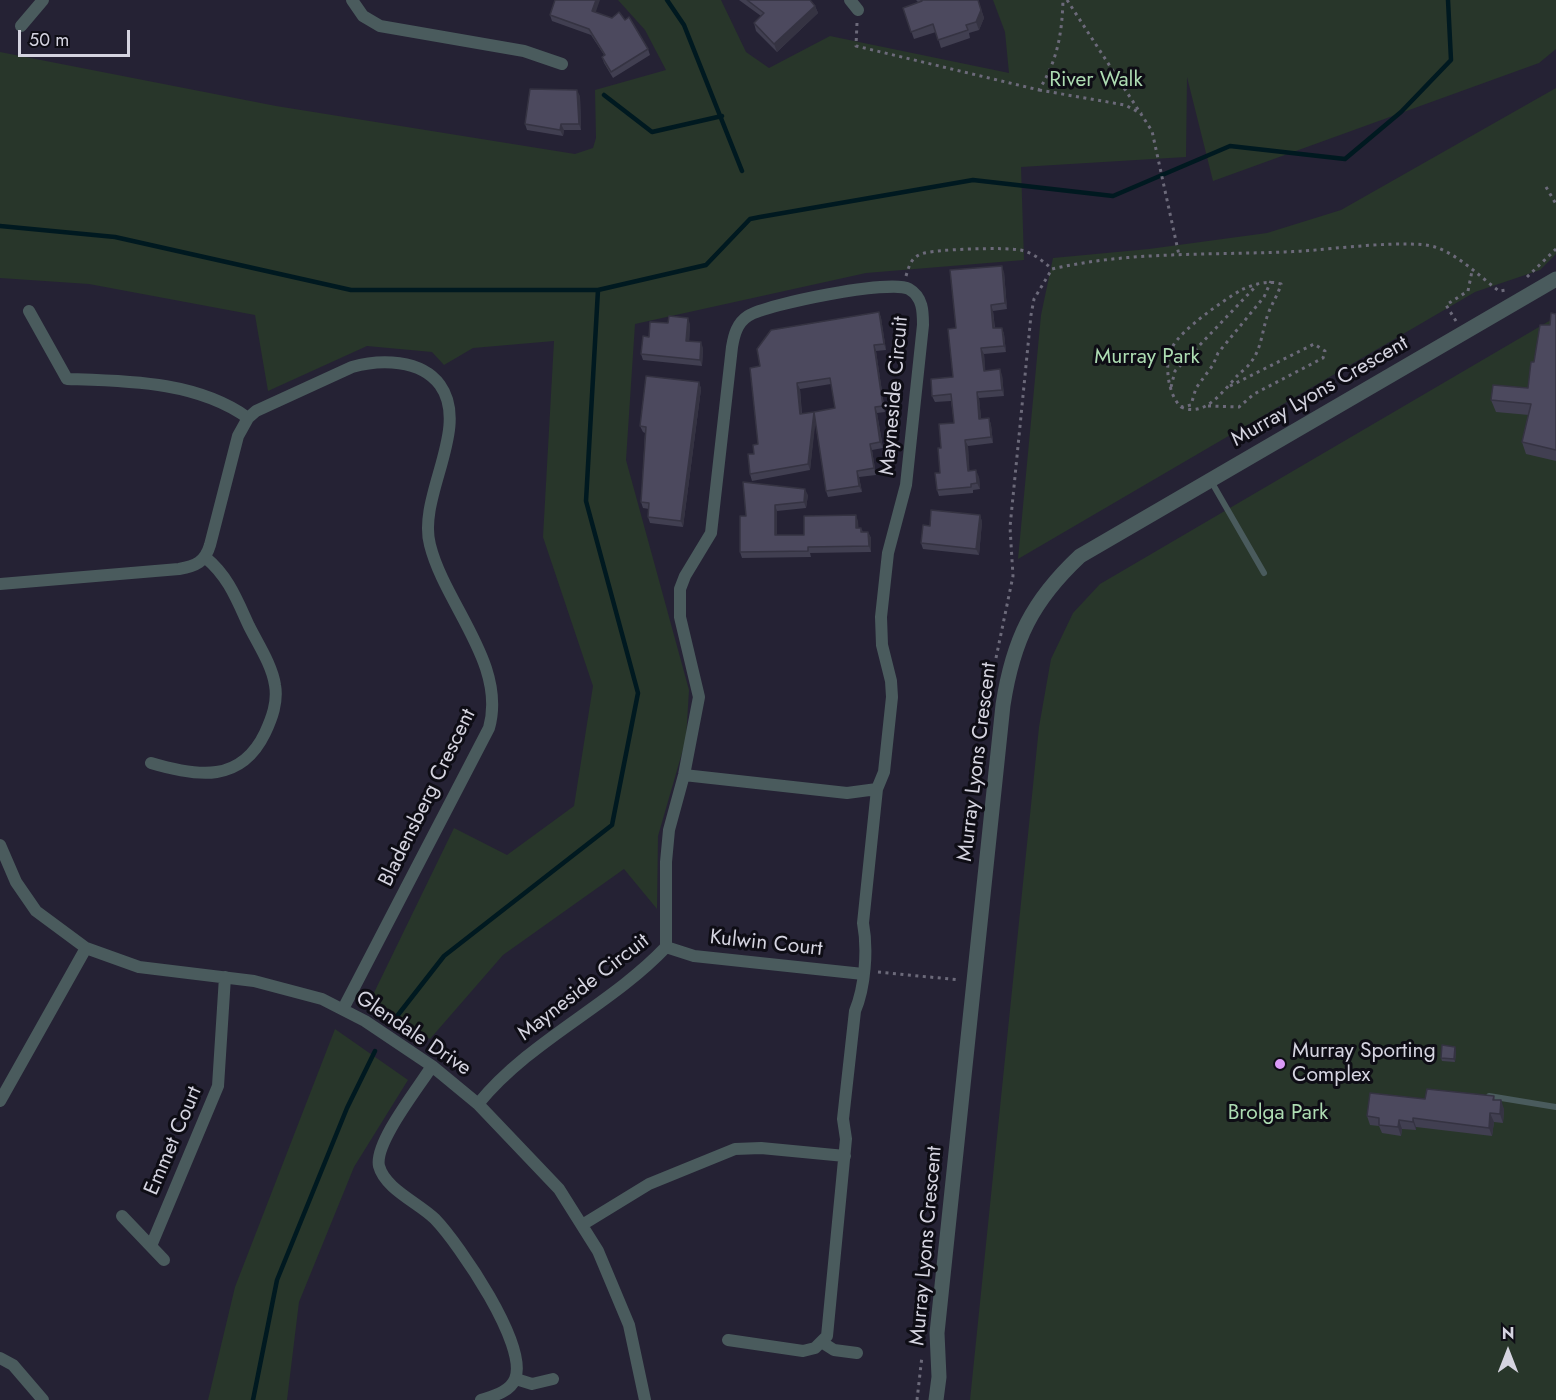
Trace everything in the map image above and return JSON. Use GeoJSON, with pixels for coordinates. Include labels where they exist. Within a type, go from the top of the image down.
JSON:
{"type":"FeatureCollection","features":[{"type":"Feature","properties":{"kind":"street"},"geometry":{"type":"LineString","coordinates":[[21,26],[43,0]]}},
{"type":"Feature","properties":{"kind":"street"},"geometry":{"type":"LineString","coordinates":[[352,0],[363,16],[380,26],[524,51],[562,64]]}},
{"type":"Feature","properties":{"kind":"street","name":"Murray Lyons Crescent"},"geometry":{"type":"LineString","coordinates":[[936,1400],[937,1333],[1009,666],[1020,636],[1035,606],[1054,580],[1080,556],[1556,279]]}},
{"type":"Feature","properties":{"kind":"street","name":"Mayneside Circuit"},"geometry":{"type":"LineString","coordinates":[[478,1104],[510,1070],[646,968],[666,947],[666,862],[669,830],[684,775],[699,698],[680,617],[680,589],[685,576],[711,533],[732,347],[738,326],[757,311],[800,300],[886,286],[902,286],[912,290],[920,298],[923,310],[922,325],[906,485],[888,553],[881,617],[882,645],[891,681],[892,697],[884,772],[877,789],[863,923],[866,938],[863,974],[860,998],[855,1011],[843,1119],[846,1139],[845,1156],[830,1317],[827,1336],[823,1343]]}},
{"type":"Feature","properties":{"kind":"street"},"geometry":{"type":"LineString","coordinates":[[0,584],[179,569],[198,564],[206,558],[238,436],[248,418],[220,401],[188,391],[144,383],[67,379],[29,311]]}},
{"type":"Feature","properties":{"kind":"street","name":"Bladensberg Crescent"},"geometry":{"type":"LineString","coordinates":[[248,418],[267,405],[368,362],[422,368],[440,385],[449,406],[448,432],[429,510],[429,544],[488,672],[493,694],[493,715],[489,728],[343,1009]]}},
{"type":"Feature","properties":{"kind":"street"},"geometry":{"type":"LineString","coordinates":[[151,763],[176,771],[214,772],[237,767],[257,750],[274,711],[276,696],[273,675],[225,575],[206,558]]}},
{"type":"Feature","properties":{"kind":"street"},"geometry":{"type":"LineString","coordinates":[[684,775],[848,793],[877,789]]}},
{"type":"Feature","properties":{"kind":"street","name":"Glendale Drive"},"geometry":{"type":"LineString","coordinates":[[0,845],[16,882],[36,911],[86,948],[139,967],[225,977],[299,991],[343,1009],[432,1066],[478,1104],[553,1182],[598,1251],[629,1325],[645,1400]]}},
{"type":"Feature","properties":{"kind":"street","name":"Kulwin Court"},"geometry":{"type":"LineString","coordinates":[[666,947],[694,956],[863,974]]}},
{"type":"Feature","properties":{"kind":"street"},"geometry":{"type":"LineString","coordinates":[[0,1101],[86,948]]}},
{"type":"Feature","properties":{"kind":"street","name":"Emmet Court"},"geometry":{"type":"LineString","coordinates":[[151,1246],[218,1086],[225,977]]}},
{"type":"Feature","properties":{"kind":"street"},"geometry":{"type":"LineString","coordinates":[[432,1066],[381,1146],[379,1166],[389,1182],[435,1220],[480,1278],[499,1314],[516,1359],[516,1378],[512,1386],[481,1400]]}},
{"type":"Feature","properties":{"kind":"street"},"geometry":{"type":"LineString","coordinates":[[582,1225],[649,1184],[735,1149],[761,1148],[845,1156]]}},
{"type":"Feature","properties":{"kind":"street"},"geometry":{"type":"LineString","coordinates":[[123,1215],[164,1260]]}},
{"type":"Feature","properties":{"kind":"street"},"geometry":{"type":"LineString","coordinates":[[728,1340],[803,1351],[823,1343],[834,1350],[857,1353]]}},
{"type":"Feature","properties":{"kind":"street"},"geometry":{"type":"LineString","coordinates":[[0,1358],[13,1365],[43,1400]]}},
{"type":"Feature","properties":{"kind":"street"},"geometry":{"type":"LineString","coordinates":[[516,1378],[532,1384],[553,1378]]}},
{"type":"Feature","properties":{"kind":"lane"},"geometry":{"type":"LineString","coordinates":[[1211,481],[1264,573]]}},
{"type":"Feature","properties":{"kind":"lane"},"geometry":{"type":"LineString","coordinates":[[1484,1095],[1556,1107]]}},
{"type":"Feature","properties":{"kind":"path"},"geometry":{"type":"LineString","coordinates":[[1039,90],[1053,68],[1058,52],[1065,0]]}},
{"type":"Feature","properties":{"kind":"path"},"geometry":{"type":"LineString","coordinates":[[1065,0],[1143,114],[1155,140],[1179,255]]}},
{"type":"Feature","properties":{"kind":"path"},"geometry":{"type":"LineString","coordinates":[[854,5],[856,46],[1039,90],[1125,105],[1143,114]]}},
{"type":"Feature","properties":{"kind":"path"},"geometry":{"type":"LineString","coordinates":[[1546,188],[1556,204]]}},
{"type":"Feature","properties":{"kind":"path"},"geometry":{"type":"LineString","coordinates":[[902,286],[913,260],[927,252],[1020,250],[1041,259],[1052,269],[1081,262],[1179,255],[1424,245],[1452,254],[1498,291],[1505,291],[1513,286]]}},
{"type":"Feature","properties":{"kind":"path"},"geometry":{"type":"LineString","coordinates":[[1521,281],[1556,249]]}},
{"type":"Feature","properties":{"kind":"path"},"geometry":{"type":"LineString","coordinates":[[1463,333],[1446,305],[1468,291],[1472,272]]}},
{"type":"Feature","properties":{"kind":"path"},"geometry":{"type":"LineString","coordinates":[[1181,407],[1191,405],[1196,388],[1218,353],[1263,297],[1271,281]]}},
{"type":"Feature","properties":{"kind":"path"},"geometry":{"type":"LineString","coordinates":[[1205,406],[1228,387],[1251,362],[1262,340],[1264,325],[1281,284],[1271,281],[1242,290],[1176,341],[1172,347],[1168,368],[1174,401],[1187,410],[1205,406],[1239,407],[1254,394],[1323,358],[1325,351],[1314,344],[1228,387]]}},
{"type":"Feature","properties":{"kind":"path"},"geometry":{"type":"LineString","coordinates":[[1171,387],[1175,371],[1258,284]]}},
{"type":"Feature","properties":{"kind":"path"},"geometry":{"type":"LineString","coordinates":[[863,974],[881,972],[960,980]]}},
{"type":"Feature","properties":{"kind":"green space","name":"River Walk"},"geometry":{"type":"Polygon","coordinates":[[[618,0],[721,0],[746,52],[769,68],[830,36],[1009,73],[1005,32],[993,0],[1556,0],[1556,49],[1539,63],[1213,181],[1187,77],[1186,157],[1021,167],[1024,260],[866,273],[635,324],[626,460],[689,690],[686,739],[658,836],[657,909],[624,869],[503,955],[430,1039],[369,1003],[454,828],[507,855],[574,806],[593,686],[543,537],[554,341],[473,348],[444,365],[432,352],[367,346],[268,391],[255,315],[89,284],[0,278],[0,52],[276,106],[575,154],[593,148],[596,138],[595,90],[666,70],[645,30],[618,0]]]}},
{"type":"Feature","properties":{"kind":"green space","name":"Murray Park"},"geometry":{"type":"Polygon","coordinates":[[[1556,88],[1556,254],[1540,270],[1475,292],[1018,559],[1041,315],[1053,258],[1149,249],[1267,233],[1341,210],[1556,88]]]}},
{"type":"Feature","properties":{"kind":"green space","name":"Murray Sporting Complex"},"geometry":{"type":"Polygon","coordinates":[[[1556,317],[1556,1400],[970,1400],[1039,727],[1051,659],[1073,613],[1100,584],[1556,317]]]}},
{"type":"Feature","properties":{"kind":"green space"},"geometry":{"type":"Polygon","coordinates":[[[335,1029],[408,1080],[354,1167],[299,1302],[287,1400],[208,1400],[235,1287],[335,1029]]]}},
{"type":"Feature","properties":{"kind":"building"},"geometry":{"type":"Polygon","coordinates":[[[555,0],[596,0],[592,11],[612,18],[619,12],[625,20],[629,17],[648,49],[611,72],[602,57],[605,55],[589,29],[550,15],[555,0]]]}},
{"type":"Feature","properties":{"kind":"building"},"geometry":{"type":"Polygon","coordinates":[[[747,0],[810,0],[815,6],[774,44],[754,23],[764,13],[747,0]]]}},
{"type":"Feature","properties":{"kind":"building"},"geometry":{"type":"Polygon","coordinates":[[[921,0],[978,0],[981,10],[976,22],[966,25],[968,30],[938,40],[933,24],[911,32],[903,8],[921,0]]]}},
{"type":"Feature","properties":{"kind":"building"},"geometry":{"type":"Polygon","coordinates":[[[530,89],[577,90],[579,124],[561,124],[560,130],[525,124],[530,89]]]}},
{"type":"Feature","properties":{"kind":"building"},"geometry":{"type":"Polygon","coordinates":[[[1002,266],[1005,303],[991,305],[993,328],[1002,328],[1004,346],[981,348],[984,371],[1000,369],[1002,390],[977,392],[979,419],[989,418],[991,437],[965,440],[968,471],[976,470],[977,483],[971,484],[971,487],[937,490],[935,473],[940,473],[938,448],[941,448],[939,424],[954,423],[951,394],[932,396],[931,379],[953,377],[948,329],[956,328],[950,270],[1002,266]]]}},
{"type":"Feature","properties":{"kind":"building"},"geometry":{"type":"Polygon","coordinates":[[[879,312],[884,344],[874,345],[883,406],[875,407],[880,442],[870,444],[874,468],[857,471],[859,486],[826,491],[814,412],[808,464],[750,474],[748,454],[754,454],[753,445],[758,444],[750,368],[760,366],[757,349],[771,330],[879,312]],[[830,378],[797,383],[800,414],[835,408],[830,378]]]}},
{"type":"Feature","properties":{"kind":"building"},"geometry":{"type":"Polygon","coordinates":[[[1551,313],[1556,314],[1556,450],[1522,442],[1531,404],[1491,400],[1493,385],[1528,388],[1531,362],[1534,362],[1540,325],[1550,325],[1551,313]]]}},
{"type":"Feature","properties":{"kind":"building"},"geometry":{"type":"Polygon","coordinates":[[[669,316],[688,318],[686,341],[701,342],[700,360],[641,354],[643,336],[649,337],[650,322],[668,323],[669,316]]]}},
{"type":"Feature","properties":{"kind":"building"},"geometry":{"type":"Polygon","coordinates":[[[646,376],[699,382],[681,521],[648,517],[649,503],[641,502],[646,427],[640,426],[646,376]]]}},
{"type":"Feature","properties":{"kind":"building"},"geometry":{"type":"Polygon","coordinates":[[[743,482],[805,489],[804,502],[775,505],[775,535],[804,535],[804,516],[856,515],[856,528],[861,528],[861,532],[868,532],[869,546],[808,547],[808,551],[740,552],[740,516],[746,516],[743,482]]]}},
{"type":"Feature","properties":{"kind":"building"},"geometry":{"type":"Polygon","coordinates":[[[931,510],[980,515],[976,549],[921,543],[923,525],[930,526],[931,510]]]}},
{"type":"Feature","properties":{"kind":"building"},"geometry":{"type":"Polygon","coordinates":[[[1442,1045],[1455,1047],[1454,1059],[1441,1058],[1442,1045]]]}},
{"type":"Feature","properties":{"kind":"building"},"geometry":{"type":"Polygon","coordinates":[[[1427,1089],[1494,1096],[1493,1100],[1501,1100],[1500,1114],[1490,1113],[1489,1128],[1413,1118],[1413,1122],[1399,1120],[1398,1127],[1379,1125],[1379,1118],[1367,1116],[1370,1093],[1425,1099],[1427,1089]]]}},
{"type":"Feature","properties":{"kind":"waterway"},"geometry":{"type":"LineString","coordinates":[[667,0],[684,25],[742,171]]}},
{"type":"Feature","properties":{"kind":"waterway"},"geometry":{"type":"LineString","coordinates":[[0,226],[115,237],[351,290],[598,290],[706,265],[750,219],[760,217],[973,180],[1113,196],[1230,146],[1345,159],[1401,112],[1451,60],[1448,0]]}},
{"type":"Feature","properties":{"kind":"waterway"},"geometry":{"type":"LineString","coordinates":[[604,95],[652,132],[722,116]]}},
{"type":"Feature","properties":{"kind":"waterway"},"geometry":{"type":"LineString","coordinates":[[394,1020],[444,956],[612,825],[638,693],[586,501],[598,290]]}},
{"type":"Feature","properties":{"kind":"waterway"},"geometry":{"type":"LineString","coordinates":[[253,1400],[277,1280],[347,1108],[375,1051]]}},
{"type":"Feature","properties":{"kind":"place","name":"Murray Sporting Complex"},"geometry":{"type":"Point","coordinates":[1280,1064]}},
{"type":"Feature","properties":{"kind":"park label","name":"Brolga Park"},"geometry":{"type":"Point","coordinates":[1278,1114]}}]}
